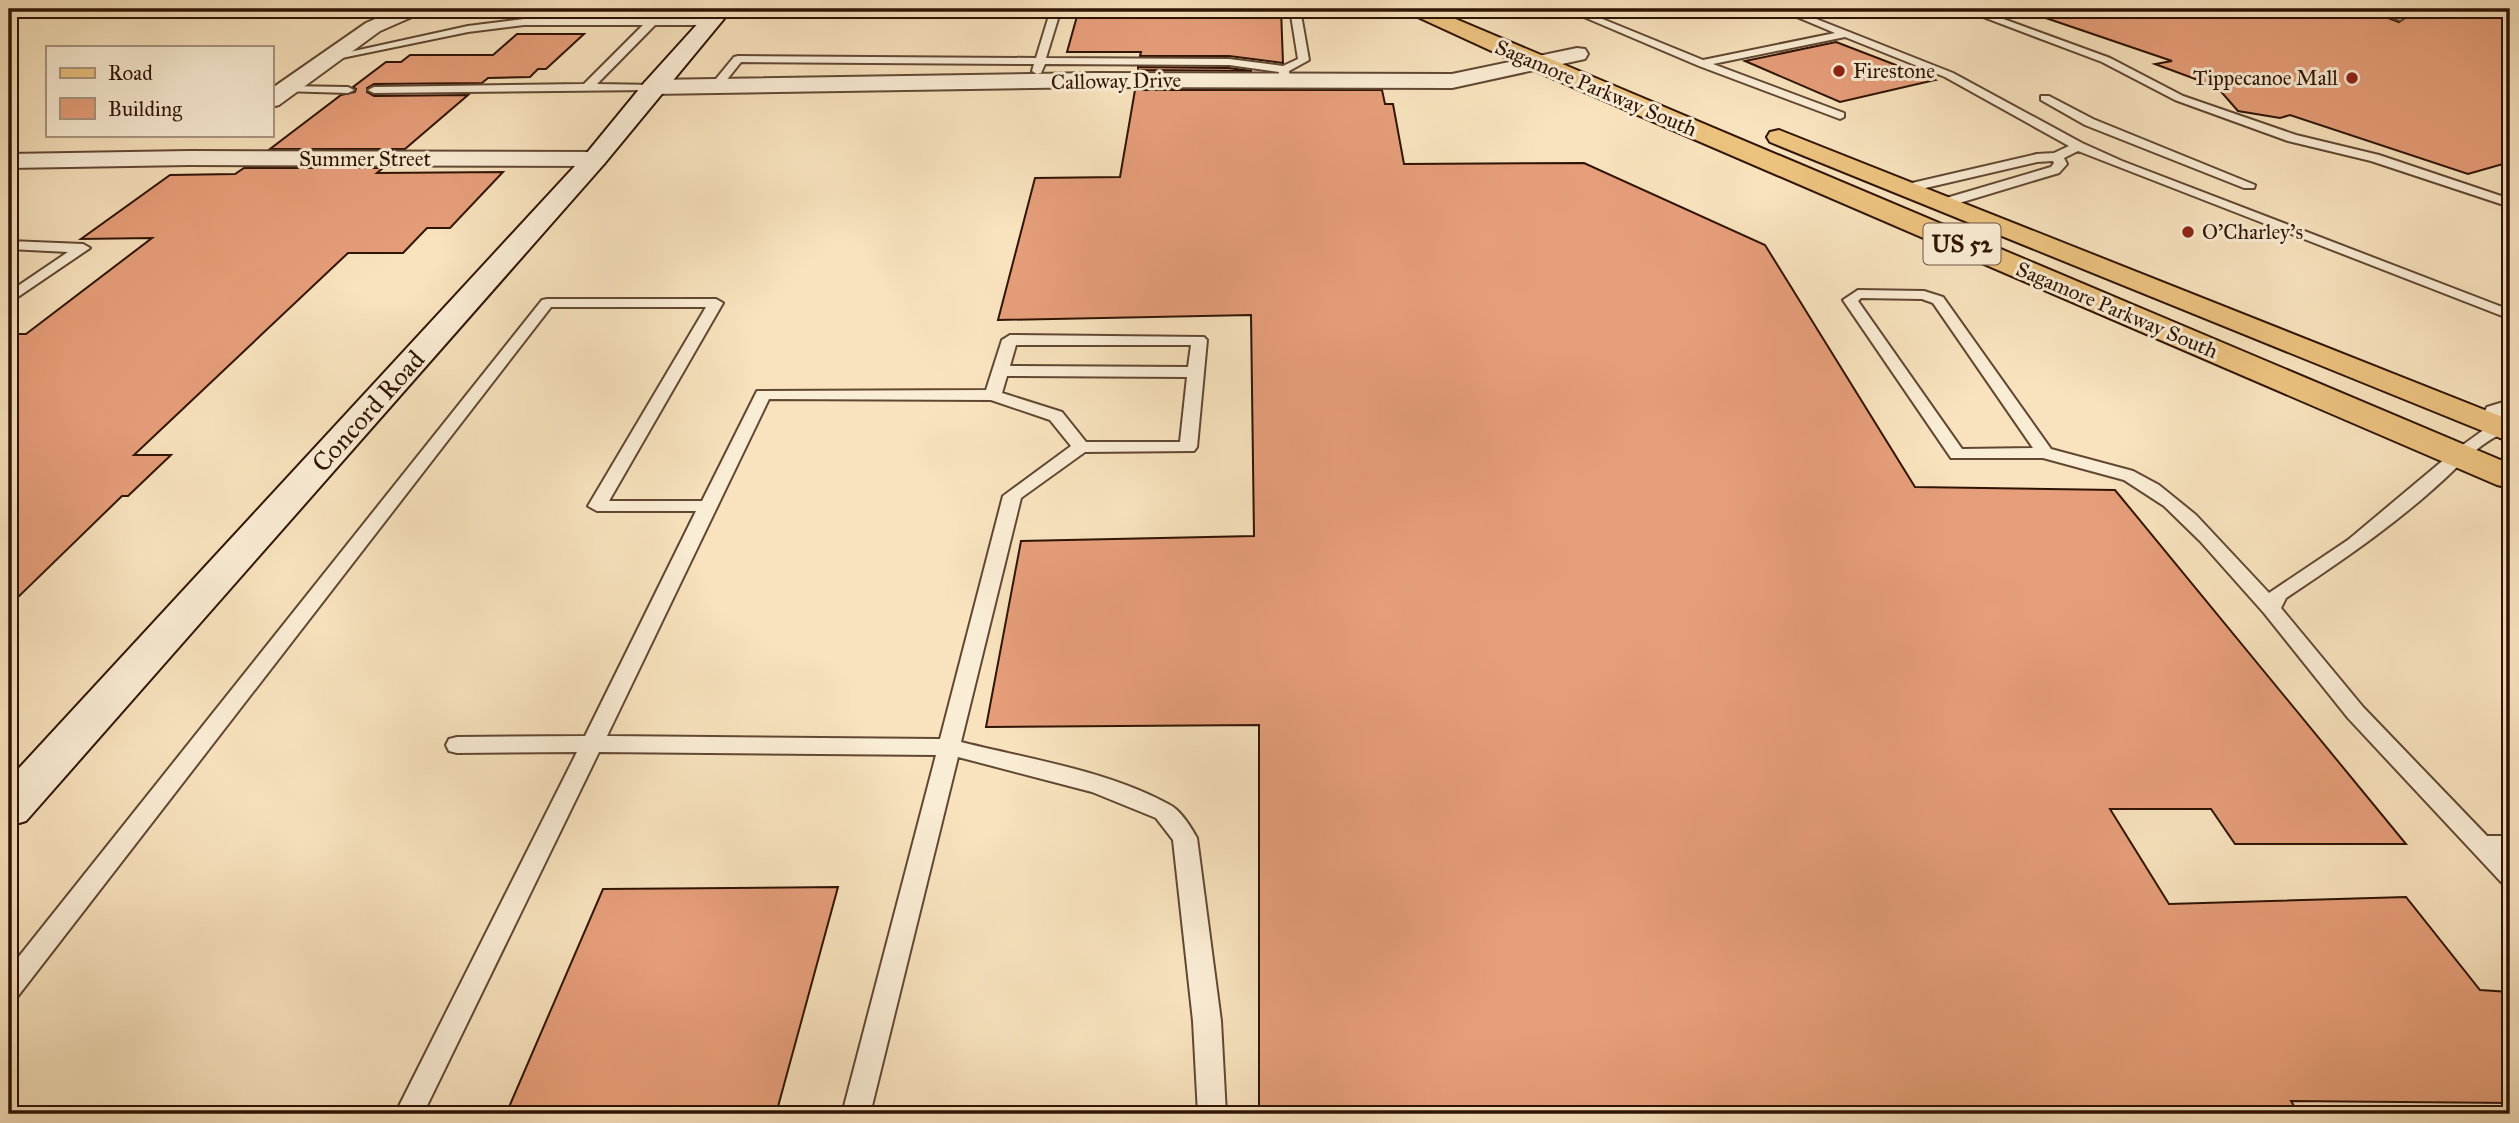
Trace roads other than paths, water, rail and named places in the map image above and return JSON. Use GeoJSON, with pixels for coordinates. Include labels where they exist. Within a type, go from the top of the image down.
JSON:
{"type":"FeatureCollection","features":[{"type":"Feature","properties":{"kind":"main road","name":"Sagamore Parkway South"},"geometry":{"type":"LineString","coordinates":[[1416,9],[1539,64],[2510,477]]}},
{"type":"Feature","properties":{"kind":"main road","name":"Sagamore Parkway South"},"geometry":{"type":"LineString","coordinates":[[1477,9],[1577,54],[1730,117]]}},
{"type":"Feature","properties":{"kind":"main road","name":"Sagamore Parkway South"},"geometry":{"type":"LineString","coordinates":[[1755,128],[1941,204],[2507,423]]}},
{"type":"Feature","properties":{"kind":"street"},"geometry":{"type":"LineString","coordinates":[[279,95],[373,27],[414,9]]}},
{"type":"Feature","properties":{"kind":"street","name":"Concord Road"},"geometry":{"type":"LineString","coordinates":[[9,809],[596,159],[653,87],[716,15]]}},
{"type":"Feature","properties":{"kind":"street","name":"Calloway Drive"},"geometry":{"type":"LineString","coordinates":[[653,87],[1037,71],[1452,81],[1577,54]]}},
{"type":"Feature","properties":{"kind":"street"},"geometry":{"type":"LineString","coordinates":[[189,159],[221,136]]}},
{"type":"Feature","properties":{"kind":"street","name":"Summer Street"},"geometry":{"type":"LineString","coordinates":[[9,161],[596,159]]}},
{"type":"Feature","properties":{"kind":"lane"},"geometry":{"type":"LineString","coordinates":[[1037,71],[1056,9]]}},
{"type":"Feature","properties":{"kind":"lane"},"geometry":{"type":"LineString","coordinates":[[1284,75],[1304,60],[1295,9]]}},
{"type":"Feature","properties":{"kind":"lane"},"geometry":{"type":"LineString","coordinates":[[1570,9],[1840,115]]}},
{"type":"Feature","properties":{"kind":"lane"},"geometry":{"type":"LineString","coordinates":[[1783,9],[1969,84],[2078,146],[2510,315]]}},
{"type":"Feature","properties":{"kind":"lane"},"geometry":{"type":"LineString","coordinates":[[1967,9],[2106,60],[2179,98],[2282,134],[2375,158],[2510,203]]}},
{"type":"Feature","properties":{"kind":"lane"},"geometry":{"type":"LineString","coordinates":[[2373,9],[2400,17]]}},
{"type":"Feature","properties":{"kind":"lane"},"geometry":{"type":"LineString","coordinates":[[332,57],[468,29],[524,22],[652,22],[716,15]]}},
{"type":"Feature","properties":{"kind":"lane"},"geometry":{"type":"LineString","coordinates":[[587,88],[652,22]]}},
{"type":"Feature","properties":{"kind":"lane"},"geometry":{"type":"LineString","coordinates":[[1702,63],[1847,34]]}},
{"type":"Feature","properties":{"kind":"lane"},"geometry":{"type":"LineString","coordinates":[[374,90],[653,87]]}},
{"type":"Feature","properties":{"kind":"lane"},"geometry":{"type":"LineString","coordinates":[[279,95],[348,90]]}},
{"type":"Feature","properties":{"kind":"lane"},"geometry":{"type":"LineString","coordinates":[[2045,98],[2089,122],[2249,185],[2210,199]]}},
{"type":"Feature","properties":{"kind":"lane"},"geometry":{"type":"LineString","coordinates":[[1904,189],[2037,158],[2057,157],[2078,146]]}},
{"type":"Feature","properties":{"kind":"lane"},"geometry":{"type":"LineString","coordinates":[[1941,204],[2056,170],[2062,164],[2057,157]]}},
{"type":"Feature","properties":{"kind":"lane"},"geometry":{"type":"LineString","coordinates":[[9,245],[83,248],[9,299]]}},
{"type":"Feature","properties":{"kind":"lane"},"geometry":{"type":"LineString","coordinates":[[2045,453],[1938,300],[1924,295],[1858,294],[1850,300],[1957,454],[2045,453],[2074,464],[2133,477],[2183,515],[2271,608],[2289,634],[2359,715],[2510,875]]}},
{"type":"Feature","properties":{"kind":"lane"},"geometry":{"type":"LineString","coordinates":[[9,988],[547,303],[716,303],[597,506],[710,506]]}},
{"type":"Feature","properties":{"kind":"lane"},"geometry":{"type":"LineString","coordinates":[[856,1114],[1012,496],[1081,447],[1188,447],[1199,340],[1010,340],[993,395]]}},
{"type":"Feature","properties":{"kind":"lane"},"geometry":{"type":"LineString","coordinates":[[1002,371],[1196,372]]}},
{"type":"Feature","properties":{"kind":"lane"},"geometry":{"type":"LineString","coordinates":[[409,1114],[710,506],[762,394],[993,395],[1056,416],[1081,447]]}},
{"type":"Feature","properties":{"kind":"lane"},"geometry":{"type":"LineString","coordinates":[[2271,608],[2278,594],[2355,544],[2459,456],[2507,423]]}},
{"type":"Feature","properties":{"kind":"lane"},"geometry":{"type":"LineString","coordinates":[[457,745],[950,747],[1098,785],[1164,811],[1185,838],[1207,1021],[1212,1114]]}},
{"type":"Feature","properties":{"kind":"lane"},"geometry":{"type":"LineString","coordinates":[[2482,845],[2510,845]]}},
{"type":"Feature","properties":{"kind":"place","name":"Firestone"},"geometry":{"type":"Point","coordinates":[1839,71]}},
{"type":"Feature","properties":{"kind":"place","name":"Tippecanoe Mall"},"geometry":{"type":"Point","coordinates":[2352,78]}},
{"type":"Feature","properties":{"kind":"place","name":"O'Charley's"},"geometry":{"type":"Point","coordinates":[2188,232]}}]}
